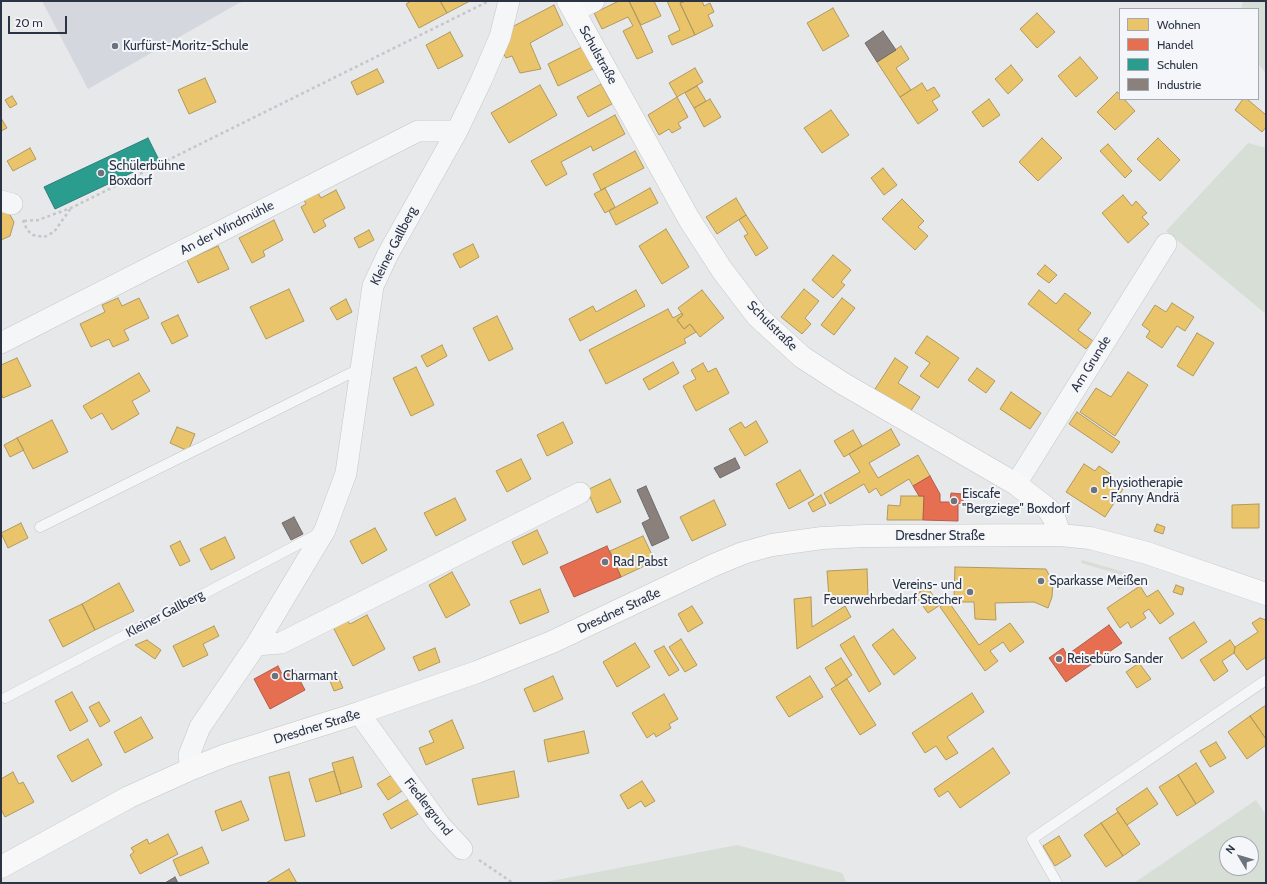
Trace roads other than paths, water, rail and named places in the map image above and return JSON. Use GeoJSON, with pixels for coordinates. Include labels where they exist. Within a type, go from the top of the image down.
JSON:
{"type":"FeatureCollection","features":[{"type":"Feature","properties":{"kind":"main road","name":"Schulstraße"},"geometry":{"type":"LineString","coordinates":[[571,6],[688,219],[722,270],[757,316],[802,357],[842,384],[1016,484],[1048,509],[1055,520],[1060,535]]}},
{"type":"Feature","properties":{"kind":"main road","name":"Dresdner Straße"},"geometry":{"type":"LineString","coordinates":[[1,867],[129,797],[191,769],[226,755],[360,714],[477,672],[552,642],[714,565],[743,553],[772,545],[814,539],[865,536],[1060,535],[1090,538],[1131,548],[1266,594]]}},
{"type":"Feature","properties":{"kind":"street","name":"Kleiner Gallberg"},"geometry":{"type":"LineString","coordinates":[[191,769],[189,756],[200,727],[256,645],[326,530],[346,473],[372,286],[456,131],[481,81],[500,37],[509,1]]}},
{"type":"Feature","properties":{"kind":"street"},"geometry":{"type":"LineString","coordinates":[[571,6],[594,1]]}},
{"type":"Feature","properties":{"kind":"street","name":"An der Windmühle"},"geometry":{"type":"LineString","coordinates":[[1,343],[418,131],[456,131]]}},
{"type":"Feature","properties":{"kind":"street","name":"Am Grunde"},"geometry":{"type":"LineString","coordinates":[[1016,484],[1166,244]]}},
{"type":"Feature","properties":{"kind":"street"},"geometry":{"type":"LineString","coordinates":[[256,645],[281,643],[580,493]]}},
{"type":"Feature","properties":{"kind":"street","name":"Fiedlergrund"},"geometry":{"type":"LineString","coordinates":[[360,714],[439,824],[462,849]]}},
{"type":"Feature","properties":{"kind":"lane"},"geometry":{"type":"LineString","coordinates":[[40,526],[361,368]]}},
{"type":"Feature","properties":{"kind":"lane","name":"Kleiner Gallberg"},"geometry":{"type":"LineString","coordinates":[[5,698],[326,530]]}},
{"type":"Feature","properties":{"kind":"lane"},"geometry":{"type":"LineString","coordinates":[[1057,883],[1032,839],[1266,680]]}},
{"type":"Feature","properties":{"kind":"place","name":"Kurfürst-Moritz-Schule"},"geometry":{"type":"Point","coordinates":[115,46]}},
{"type":"Feature","properties":{"kind":"place","name":"Schülerbühne Boxdorf"},"geometry":{"type":"Point","coordinates":[101,173]}},
{"type":"Feature","properties":{"kind":"place","name":"Physiotherapie - Fanny Andrä"},"geometry":{"type":"Point","coordinates":[1094,490]}},
{"type":"Feature","properties":{"kind":"place","name":"Eiscafe \"Bergziege\" Boxdorf"},"geometry":{"type":"Point","coordinates":[954,501]}},
{"type":"Feature","properties":{"kind":"place","name":"Rad Pabst"},"geometry":{"type":"Point","coordinates":[605,562]}},
{"type":"Feature","properties":{"kind":"place","name":"Sparkasse Meißen"},"geometry":{"type":"Point","coordinates":[1041,581]}},
{"type":"Feature","properties":{"kind":"place","name":"Vereins- und Feuerwehrbedarf Stecher"},"geometry":{"type":"Point","coordinates":[970,592]}},
{"type":"Feature","properties":{"kind":"place","name":"Reisebüro Sander"},"geometry":{"type":"Point","coordinates":[1059,659]}},
{"type":"Feature","properties":{"kind":"place","name":"Charmant"},"geometry":{"type":"Point","coordinates":[275,676]}}]}
